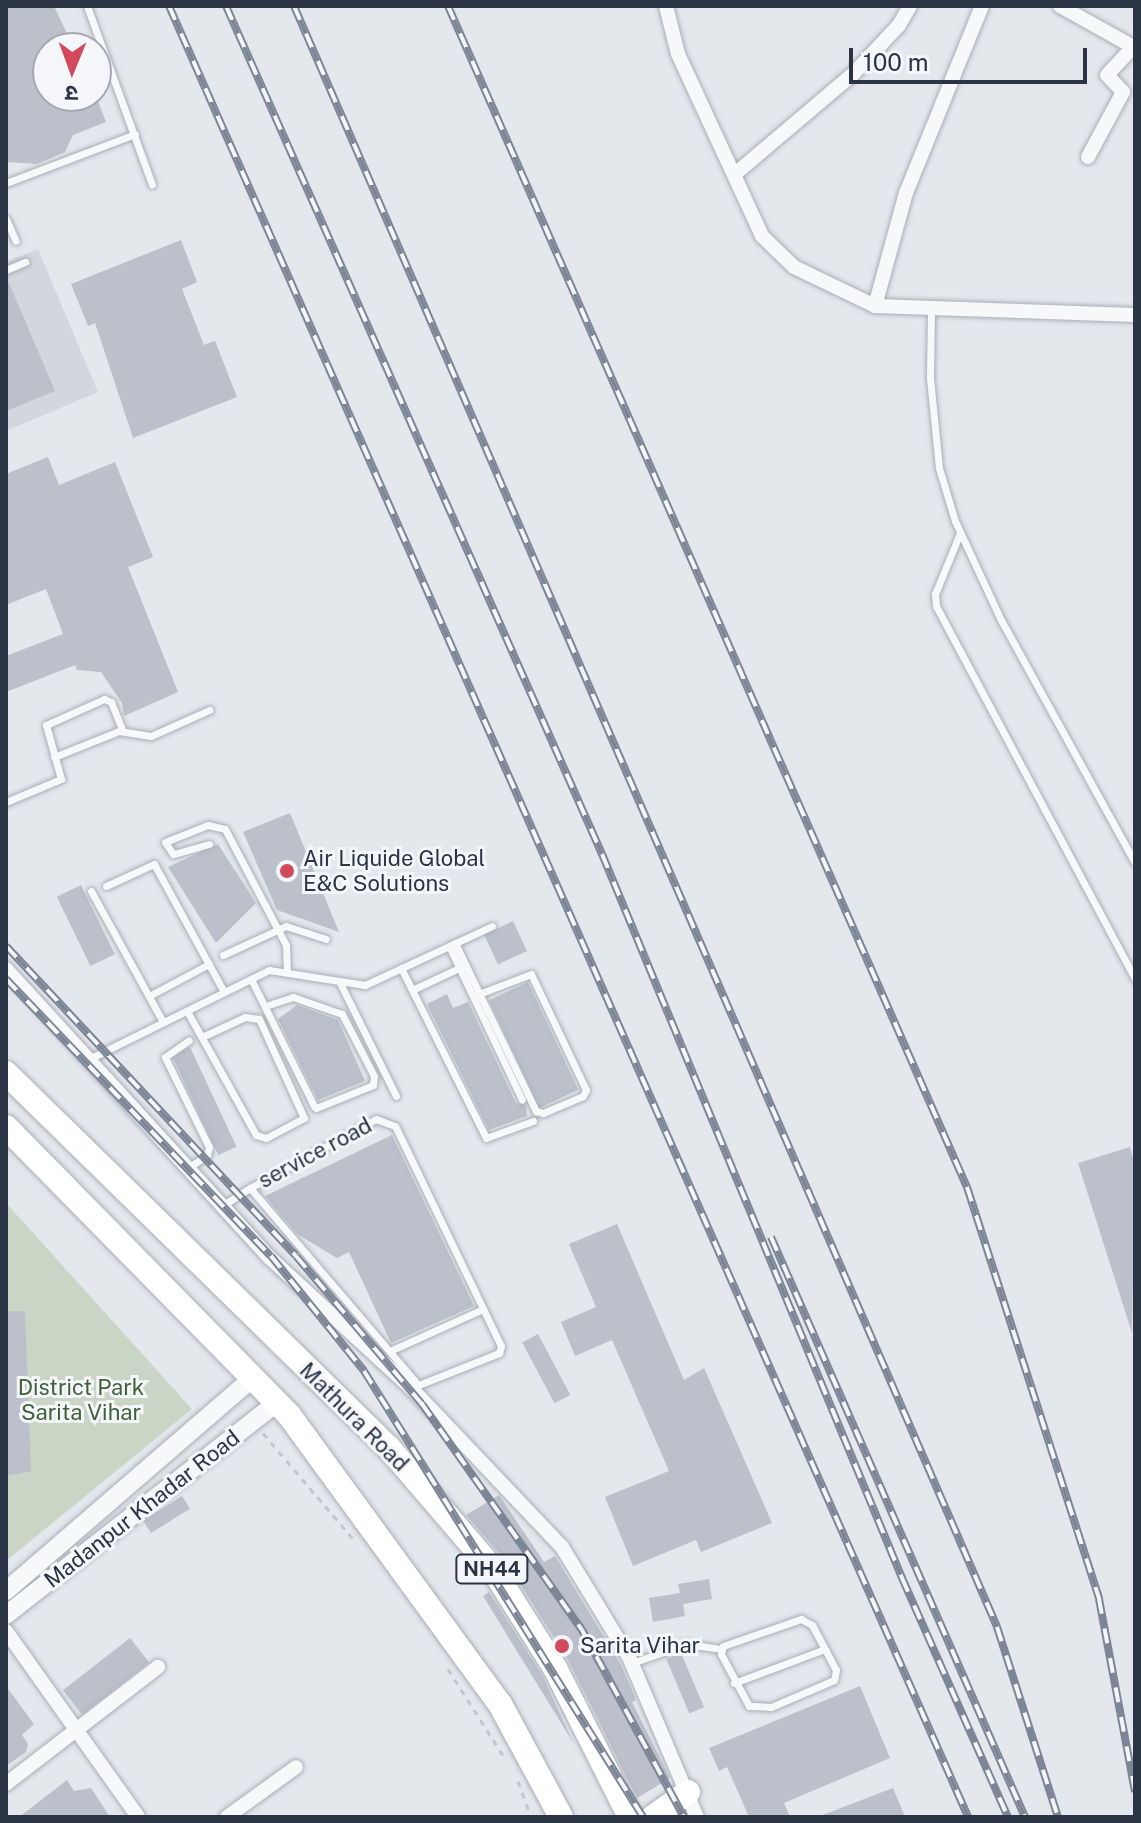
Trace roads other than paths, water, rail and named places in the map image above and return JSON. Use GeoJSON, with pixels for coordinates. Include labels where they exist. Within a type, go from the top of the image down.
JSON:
{"type":"FeatureCollection","features":[{"type":"Feature","properties":{"kind":"highway","name":"Mathura Road"},"geometry":{"type":"LineString","coordinates":[[6,1073],[389,1448],[492,1568],[555,1668],[630,1817]]}},
{"type":"Feature","properties":{"kind":"highway","name":"Mathura Road"},"geometry":{"type":"LineString","coordinates":[[6,1127],[278,1402],[375,1526],[500,1704],[561,1817]]}},
{"type":"Feature","properties":{"kind":"highway"},"geometry":{"type":"LineString","coordinates":[[653,1817],[688,1792]]}},
{"type":"Feature","properties":{"kind":"street"},"geometry":{"type":"LineString","coordinates":[[666,6],[678,54],[775,254],[829,288],[875,306],[931,311],[1135,315]]}},
{"type":"Feature","properties":{"kind":"street"},"geometry":{"type":"LineString","coordinates":[[735,174],[854,73],[899,25],[910,6]]}},
{"type":"Feature","properties":{"kind":"street"},"geometry":{"type":"LineString","coordinates":[[875,306],[906,193],[982,6]]}},
{"type":"Feature","properties":{"kind":"street"},"geometry":{"type":"LineString","coordinates":[[1060,6],[1077,10],[1134,48],[1107,75],[1123,92],[1088,157]]}},
{"type":"Feature","properties":{"kind":"street"},"geometry":{"type":"LineString","coordinates":[[6,969],[270,1258],[415,1387],[562,1547],[632,1663],[697,1817]]}},
{"type":"Feature","properties":{"kind":"street","name":"Madanpur Khadar Road"},"geometry":{"type":"LineString","coordinates":[[6,1591],[254,1377]]}},
{"type":"Feature","properties":{"kind":"street","name":"Madanpur Khadar Road"},"geometry":{"type":"LineString","coordinates":[[6,1615],[278,1402]]}},
{"type":"Feature","properties":{"kind":"street"},"geometry":{"type":"LineString","coordinates":[[6,1631],[138,1817]]}},
{"type":"Feature","properties":{"kind":"street"},"geometry":{"type":"LineString","coordinates":[[6,1784],[73,1728],[158,1667]]}},
{"type":"Feature","properties":{"kind":"street"},"geometry":{"type":"LineString","coordinates":[[227,1817],[296,1767]]}},
{"type":"Feature","properties":{"kind":"lane"},"geometry":{"type":"LineString","coordinates":[[87,6],[152,185]]}},
{"type":"Feature","properties":{"kind":"lane"},"geometry":{"type":"LineString","coordinates":[[6,183],[135,134]]}},
{"type":"Feature","properties":{"kind":"lane"},"geometry":{"type":"LineString","coordinates":[[6,219],[16,241]]}},
{"type":"Feature","properties":{"kind":"lane"},"geometry":{"type":"LineString","coordinates":[[6,270],[25,262]]}},
{"type":"Feature","properties":{"kind":"lane"},"geometry":{"type":"LineString","coordinates":[[931,311],[930,378],[939,468],[960,533],[1001,620],[1135,863]]}},
{"type":"Feature","properties":{"kind":"lane"},"geometry":{"type":"LineString","coordinates":[[960,533],[935,594],[936,606],[1135,979]]}},
{"type":"Feature","properties":{"kind":"lane"},"geometry":{"type":"LineString","coordinates":[[6,802],[61,779],[44,727],[104,699],[111,702],[123,731]]}},
{"type":"Feature","properties":{"kind":"lane"},"geometry":{"type":"LineString","coordinates":[[54,757],[123,731],[151,736],[209,710]]}},
{"type":"Feature","properties":{"kind":"lane"},"geometry":{"type":"LineString","coordinates":[[209,844],[173,854],[165,842],[208,825],[225,829],[288,949],[287,970]]}},
{"type":"Feature","properties":{"kind":"lane"},"geometry":{"type":"LineString","coordinates":[[106,886],[154,864],[224,992]]}},
{"type":"Feature","properties":{"kind":"lane"},"geometry":{"type":"LineString","coordinates":[[91,891],[163,1022]]}},
{"type":"Feature","properties":{"kind":"lane"},"geometry":{"type":"LineString","coordinates":[[89,1059],[269,970],[287,970],[340,983],[365,985],[492,926]]}},
{"type":"Feature","properties":{"kind":"lane"},"geometry":{"type":"LineString","coordinates":[[223,955],[278,929],[293,927],[326,939]]}},
{"type":"Feature","properties":{"kind":"lane"},"geometry":{"type":"LineString","coordinates":[[452,944],[459,968],[522,1100]]}},
{"type":"Feature","properties":{"kind":"lane"},"geometry":{"type":"LineString","coordinates":[[452,944],[536,1111],[543,1113],[583,1096],[586,1090],[531,974],[479,994]]}},
{"type":"Feature","properties":{"kind":"lane"},"geometry":{"type":"LineString","coordinates":[[149,996],[209,964]]}},
{"type":"Feature","properties":{"kind":"lane"},"geometry":{"type":"LineString","coordinates":[[401,968],[486,1138],[533,1121]]}},
{"type":"Feature","properties":{"kind":"lane"},"geometry":{"type":"LineString","coordinates":[[412,990],[459,968]]}},
{"type":"Feature","properties":{"kind":"lane"},"geometry":{"type":"LineString","coordinates":[[251,979],[316,1108],[373,1085],[374,1076],[342,1014],[293,997],[265,1006]]}},
{"type":"Feature","properties":{"kind":"lane"},"geometry":{"type":"LineString","coordinates":[[340,983],[396,1096]]}},
{"type":"Feature","properties":{"kind":"lane"},"geometry":{"type":"LineString","coordinates":[[187,1011],[256,1135],[266,1138],[304,1118],[259,1019],[245,1017],[202,1037]]}},
{"type":"Feature","properties":{"kind":"lane"},"geometry":{"type":"LineString","coordinates":[[188,1168],[210,1149],[165,1057],[189,1040]]}},
{"type":"Feature","properties":{"kind":"lane","name":"service road"},"geometry":{"type":"LineString","coordinates":[[376,1119],[389,1120],[483,1309],[501,1346],[499,1353],[415,1387],[402,1362],[250,1188],[376,1119]]}},
{"type":"Feature","properties":{"kind":"lane"},"geometry":{"type":"LineString","coordinates":[[222,1206],[250,1188]]}},
{"type":"Feature","properties":{"kind":"lane"},"geometry":{"type":"LineString","coordinates":[[392,1350],[483,1309]]}},
{"type":"Feature","properties":{"kind":"lane"},"geometry":{"type":"LineString","coordinates":[[632,1663],[686,1644],[721,1649],[801,1619],[812,1625],[825,1649],[836,1670],[834,1680],[771,1707],[749,1706],[734,1683],[721,1649]]}},
{"type":"Feature","properties":{"kind":"lane"},"geometry":{"type":"LineString","coordinates":[[734,1683],[825,1649]]}},
{"type":"Feature","properties":{"kind":"railway"},"geometry":{"type":"LineString","coordinates":[[169,6],[968,1817]]}},
{"type":"Feature","properties":{"kind":"railway"},"geometry":{"type":"LineString","coordinates":[[226,6],[602,854],[902,1578],[1008,1817]]}},
{"type":"Feature","properties":{"kind":"railway"},"geometry":{"type":"LineString","coordinates":[[294,6],[997,1627],[1058,1817]]}},
{"type":"Feature","properties":{"kind":"railway"},"geometry":{"type":"LineString","coordinates":[[448,6],[967,1187],[1099,1599],[1135,1792]]}},
{"type":"Feature","properties":{"kind":"railway"},"geometry":{"type":"LineString","coordinates":[[6,946],[296,1256],[422,1404],[582,1630],[684,1817]]}},
{"type":"Feature","properties":{"kind":"railway"},"geometry":{"type":"LineString","coordinates":[[6,979],[271,1256],[364,1371],[643,1817]]}},
{"type":"Feature","properties":{"kind":"railway"},"geometry":{"type":"LineString","coordinates":[[771,1237],[1025,1817]]}},
{"type":"Feature","properties":{"kind":"place","name":"Air Liquide Global E&C Solutions"},"geometry":{"type":"Point","coordinates":[287,871]}},
{"type":"Feature","properties":{"kind":"place","name":"Sarita Vihar"},"geometry":{"type":"Point","coordinates":[562,1646]}},
{"type":"Feature","properties":{"kind":"park label","name":"District Park Sarita Vihar"},"geometry":{"type":"Point","coordinates":[81,1400]}}]}
